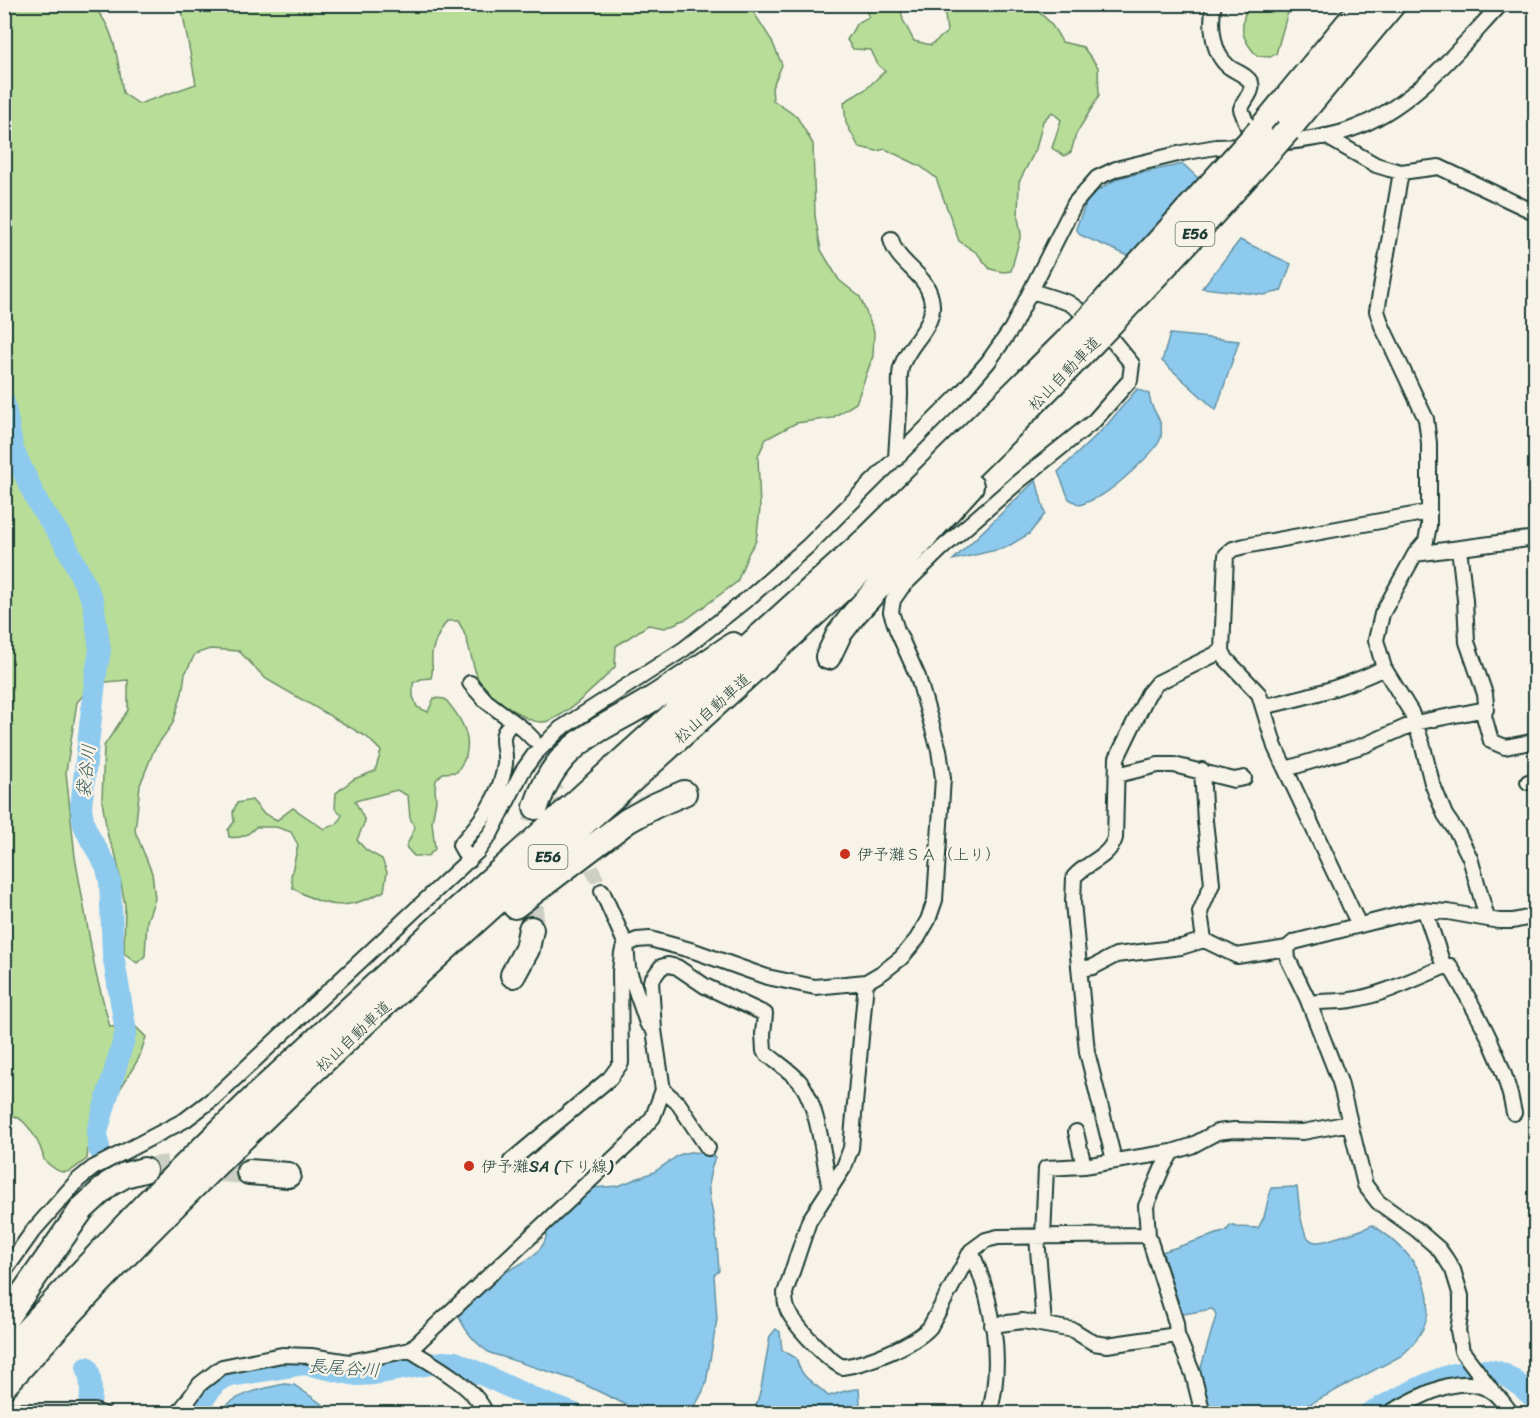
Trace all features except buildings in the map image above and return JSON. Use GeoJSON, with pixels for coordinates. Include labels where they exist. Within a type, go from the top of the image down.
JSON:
{"type":"FeatureCollection","features":[{"type":"Feature","properties":{"kind":"highway","name":"松山自動車道"},"geometry":{"type":"LineString","coordinates":[[4,1386],[170,1209],[274,1109],[459,937],[868,565],[1024,415],[1092,330],[1257,138],[1364,4]]}},
{"type":"Feature","properties":{"kind":"highway","name":"松山自動車道"},"geometry":{"type":"LineString","coordinates":[[4,1355],[146,1204],[260,1093],[454,913],[850,555],[951,457],[1194,235],[1288,130],[1393,4]]}},
{"type":"Feature","properties":{"kind":"highway"},"geometry":{"type":"LineString","coordinates":[[828,657],[839,634],[855,613],[1006,446],[1092,330]]}},
{"type":"Feature","properties":{"kind":"highway"},"geometry":{"type":"LineString","coordinates":[[536,807],[542,786],[553,768],[584,738],[646,702],[743,638],[786,603],[910,489],[951,457]]}},
{"type":"Feature","properties":{"kind":"highway"},"geometry":{"type":"LineString","coordinates":[[274,1109],[317,1076],[471,939],[627,821],[684,793]]}},
{"type":"Feature","properties":{"kind":"highway"},"geometry":{"type":"LineString","coordinates":[[513,975],[527,949],[531,929]]}},
{"type":"Feature","properties":{"kind":"highway"},"geometry":{"type":"LineString","coordinates":[[4,1321],[82,1209],[109,1184],[125,1175],[144,1170]]}},
{"type":"Feature","properties":{"kind":"highway"},"geometry":{"type":"LineString","coordinates":[[249,1172],[288,1175]]}},
{"type":"Feature","properties":{"kind":"street"},"geometry":{"type":"LineString","coordinates":[[1214,4],[1214,32],[1218,52],[1227,66],[1251,83],[1251,89],[1241,109],[1257,138]]}},
{"type":"Feature","properties":{"kind":"street"},"geometry":{"type":"LineString","coordinates":[[4,1272],[33,1231],[78,1180],[93,1168],[185,1120],[214,1098],[468,861],[491,833],[522,772],[560,729],[684,650],[808,546],[896,459],[963,391],[988,362],[1012,328],[1075,204],[1097,178],[1116,169],[1182,153],[1257,138],[1325,136],[1368,122],[1387,113],[1419,89],[1501,4]]}},
{"type":"Feature","properties":{"kind":"street"},"geometry":{"type":"LineString","coordinates":[[1325,136],[1376,165],[1401,172],[1439,167],[1536,213]]}},
{"type":"Feature","properties":{"kind":"street"},"geometry":{"type":"LineString","coordinates":[[1401,172],[1377,311],[1426,419],[1429,442],[1429,512],[1426,541],[1415,554],[1382,614],[1376,640],[1384,668],[1399,689],[1415,723],[1432,783],[1445,815],[1470,858],[1487,918]]}},
{"type":"Feature","properties":{"kind":"street"},"geometry":{"type":"LineString","coordinates":[[891,239],[896,253],[924,282],[931,296],[933,307],[922,335],[909,350],[902,368],[896,459]]}},
{"type":"Feature","properties":{"kind":"street"},"geometry":{"type":"LineString","coordinates":[[512,1161],[610,1078],[621,1063],[620,972],[622,953],[626,945],[637,940],[650,939],[694,951],[767,977],[815,987],[866,982],[884,972],[901,958],[917,939],[928,920],[935,900],[939,868],[943,778],[939,750],[918,677],[891,612],[893,600],[902,587],[941,549],[1026,475],[1094,421],[1130,380],[1131,364],[1099,324],[1069,303],[1032,291]]}},
{"type":"Feature","properties":{"kind":"street"},"geometry":{"type":"LineString","coordinates":[[1359,925],[1286,770],[1268,728],[1264,704],[1259,694],[1226,659],[1222,651],[1226,555],[1233,549],[1429,512]]}},
{"type":"Feature","properties":{"kind":"street"},"geometry":{"type":"LineString","coordinates":[[1415,554],[1536,538]]}},
{"type":"Feature","properties":{"kind":"street"},"geometry":{"type":"LineString","coordinates":[[1459,548],[1467,642],[1485,694],[1484,716],[1491,741],[1505,747],[1536,741]]}},
{"type":"Feature","properties":{"kind":"street"},"geometry":{"type":"LineString","coordinates":[[1114,1160],[1087,1052],[1073,895],[1074,877],[1080,870],[1112,848],[1115,838],[1117,758],[1148,694],[1157,683],[1222,651]]}},
{"type":"Feature","properties":{"kind":"street"},"geometry":{"type":"LineString","coordinates":[[1264,704],[1271,705],[1327,691],[1384,668]]}},
{"type":"Feature","properties":{"kind":"street"},"geometry":{"type":"LineString","coordinates":[[470,683],[486,701],[524,729],[533,739]]}},
{"type":"Feature","properties":{"kind":"street"},"geometry":{"type":"LineString","coordinates":[[1286,770],[1365,745],[1415,723],[1486,709]]}},
{"type":"Feature","properties":{"kind":"street"},"geometry":{"type":"LineString","coordinates":[[468,861],[460,845],[486,814],[505,762],[502,735],[504,729],[513,722]]}},
{"type":"Feature","properties":{"kind":"street"},"geometry":{"type":"LineString","coordinates":[[1117,775],[1158,765],[1174,765],[1234,780],[1244,778]]}},
{"type":"Feature","properties":{"kind":"street"},"geometry":{"type":"LineString","coordinates":[[1202,771],[1212,884],[1200,912],[1204,940]]}},
{"type":"Feature","properties":{"kind":"street"},"geometry":{"type":"LineString","coordinates":[[602,891],[626,945],[628,968],[647,1023],[654,1030]]}},
{"type":"Feature","properties":{"kind":"street"},"geometry":{"type":"LineString","coordinates":[[1080,969],[1093,967],[1116,955],[1181,947],[1204,940],[1237,956],[1287,948],[1294,942],[1419,910],[1448,912],[1499,921],[1513,921],[1536,916]]}},
{"type":"Feature","properties":{"kind":"street"},"geometry":{"type":"LineString","coordinates":[[1425,911],[1444,967]]}},
{"type":"Feature","properties":{"kind":"street"},"geometry":{"type":"LineString","coordinates":[[1287,948],[1288,958],[1340,1082],[1365,1185],[1370,1194],[1438,1249],[1453,1270],[1461,1296],[1458,1340],[1462,1350],[1493,1392],[1512,1413]]}},
{"type":"Feature","properties":{"kind":"street"},"geometry":{"type":"LineString","coordinates":[[178,1413],[200,1384],[222,1367],[282,1355],[311,1356],[349,1362],[410,1350],[630,1143],[653,1117],[663,1090],[654,1030],[651,981],[661,967],[668,965],[677,967],[705,986],[765,1014],[763,1034],[765,1051],[800,1082],[809,1096],[830,1190]]}},
{"type":"Feature","properties":{"kind":"street"},"geometry":{"type":"LineString","coordinates":[[1309,1004],[1350,1000],[1389,989],[1450,966],[1485,1027],[1508,1084],[1515,1113]]}},
{"type":"Feature","properties":{"kind":"street"},"geometry":{"type":"LineString","coordinates":[[866,982],[851,1149],[844,1167],[809,1221],[785,1293],[790,1316],[827,1357],[842,1367],[851,1366],[889,1352],[924,1334],[971,1251],[986,1240],[998,1237],[1149,1235]]}},
{"type":"Feature","properties":{"kind":"street"},"geometry":{"type":"LineString","coordinates":[[663,1090],[678,1103],[708,1148]]}},
{"type":"Feature","properties":{"kind":"street"},"geometry":{"type":"LineString","coordinates":[[1044,1325],[1040,1237],[1046,1168],[1084,1166],[1172,1152],[1191,1146],[1217,1132],[1234,1130],[1303,1132],[1350,1123]]}},
{"type":"Feature","properties":{"kind":"street"},"geometry":{"type":"LineString","coordinates":[[1076,1132],[1084,1166]]}},
{"type":"Feature","properties":{"kind":"street"},"geometry":{"type":"LineString","coordinates":[[1172,1152],[1162,1168],[1146,1206],[1149,1235],[1176,1323],[1177,1335],[1193,1374],[1203,1413]]}},
{"type":"Feature","properties":{"kind":"street"},"geometry":{"type":"LineString","coordinates":[[971,1251],[978,1266],[992,1325],[997,1369],[996,1385],[989,1413]]}},
{"type":"Feature","properties":{"kind":"street"},"geometry":{"type":"LineString","coordinates":[[992,1325],[1023,1321],[1072,1330],[1094,1342],[1107,1345],[1177,1335]]}},
{"type":"Feature","properties":{"kind":"street"},"geometry":{"type":"LineString","coordinates":[[410,1350],[475,1396],[483,1405],[486,1413]]}},
{"type":"Feature","properties":{"kind":"street"},"geometry":{"type":"LineString","coordinates":[[1387,1413],[1453,1384],[1479,1386],[1493,1392]]}},
{"type":"Feature","properties":{"kind":"street"},"geometry":{"type":"LineString","coordinates":[[4,1411],[99,1412]]}},
{"type":"Feature","properties":{"kind":"green space"},"geometry":{"type":"Polygon","coordinates":[[[86,4],[95,10],[103,18],[109,30],[123,93],[139,104],[196,84],[181,5],[749,5],[772,41],[782,65],[772,88],[773,100],[797,117],[813,144],[815,216],[821,250],[839,280],[860,297],[874,332],[873,356],[856,403],[832,418],[796,423],[766,439],[758,456],[760,509],[756,541],[737,582],[688,618],[665,628],[648,625],[616,646],[615,667],[571,708],[543,722],[534,721],[502,703],[479,681],[465,635],[458,621],[447,621],[433,649],[431,678],[413,683],[413,696],[417,707],[428,712],[434,698],[445,699],[463,725],[467,740],[466,755],[457,772],[443,773],[436,780],[436,800],[432,822],[435,849],[428,856],[414,856],[406,847],[415,827],[410,818],[408,796],[397,790],[355,801],[365,821],[357,840],[366,850],[382,859],[387,872],[384,891],[360,902],[328,904],[293,888],[291,876],[298,845],[291,832],[276,827],[256,827],[244,836],[229,837],[228,830],[234,822],[233,812],[237,803],[252,800],[263,813],[277,820],[293,808],[324,829],[337,824],[342,815],[335,808],[336,793],[354,779],[375,771],[381,751],[367,737],[266,679],[239,651],[210,649],[195,654],[185,674],[173,723],[154,750],[140,785],[135,831],[152,873],[155,899],[147,921],[145,956],[137,963],[124,953],[125,905],[116,856],[108,837],[102,801],[104,746],[128,710],[128,680],[95,683],[77,702],[66,772],[75,857],[96,974],[110,1027],[134,1025],[146,1037],[139,1058],[110,1106],[90,1127],[87,1159],[66,1172],[56,1170],[44,1160],[37,1141],[24,1123],[14,1116],[5,1116],[4,6],[86,4]]]}},
{"type":"Feature","properties":{"kind":"green space"},"geometry":{"type":"Polygon","coordinates":[[[863,5],[900,5],[903,20],[914,41],[931,45],[947,32],[944,5],[1025,5],[1038,11],[1047,20],[1062,42],[1083,47],[1098,67],[1099,96],[1076,134],[1071,152],[1064,156],[1052,148],[1061,120],[1052,112],[1043,121],[1036,149],[1019,182],[1018,218],[1021,234],[1011,271],[990,269],[977,253],[959,241],[936,178],[920,166],[885,149],[877,151],[859,147],[846,123],[844,102],[866,89],[885,71],[878,65],[871,50],[853,49],[847,40],[857,23],[869,17],[863,5]]]}},
{"type":"Feature","properties":{"kind":"green space"},"geometry":{"type":"Polygon","coordinates":[[[1247,5],[1268,5],[1280,12],[1286,5],[1296,5],[1287,15],[1276,54],[1270,57],[1257,56],[1247,43],[1243,32],[1243,20],[1247,5]]]}},
{"type":"Feature","properties":{"kind":"water"},"geometry":{"type":"Polygon","coordinates":[[[1183,164],[1199,179],[1129,256],[1080,235],[1076,228],[1089,196],[1118,178],[1183,164]]]}},
{"type":"Feature","properties":{"kind":"water"},"geometry":{"type":"Polygon","coordinates":[[[1240,240],[1291,264],[1281,291],[1264,295],[1202,288],[1240,240]]]}},
{"type":"Feature","properties":{"kind":"water"},"geometry":{"type":"Polygon","coordinates":[[[1170,334],[1239,341],[1216,410],[1162,361],[1170,334]]]}},
{"type":"Feature","properties":{"kind":"water"},"geometry":{"type":"Polygon","coordinates":[[[1137,389],[1149,394],[1161,424],[1161,437],[1158,443],[1135,468],[1102,495],[1080,505],[1069,499],[1058,472],[1106,426],[1137,389]]]}},
{"type":"Feature","properties":{"kind":"water"},"geometry":{"type":"Polygon","coordinates":[[[1036,480],[1045,514],[1029,534],[1005,548],[953,560],[1036,480]]]}},
{"type":"Feature","properties":{"kind":"water"},"geometry":{"type":"Polygon","coordinates":[[[689,1152],[705,1153],[715,1157],[709,1178],[709,1193],[716,1233],[719,1271],[714,1275],[717,1319],[706,1383],[696,1404],[686,1413],[643,1413],[575,1380],[490,1353],[471,1337],[458,1315],[459,1309],[499,1273],[504,1273],[534,1255],[544,1242],[547,1226],[592,1188],[618,1186],[654,1172],[679,1155],[689,1152]]]}},
{"type":"Feature","properties":{"kind":"water"},"geometry":{"type":"Polygon","coordinates":[[[1297,1187],[1303,1225],[1308,1238],[1312,1241],[1326,1241],[1372,1225],[1390,1237],[1405,1252],[1417,1268],[1425,1285],[1428,1303],[1426,1321],[1417,1339],[1401,1356],[1293,1413],[1208,1413],[1197,1372],[1200,1371],[1216,1316],[1215,1312],[1212,1309],[1184,1314],[1162,1252],[1226,1231],[1231,1225],[1258,1228],[1264,1217],[1271,1188],[1297,1187]]]}},
{"type":"Feature","properties":{"kind":"water"},"geometry":{"type":"Polygon","coordinates":[[[776,1329],[780,1332],[782,1350],[796,1358],[805,1376],[828,1396],[859,1389],[860,1403],[855,1413],[754,1413],[761,1389],[770,1336],[776,1329]]]}},
{"type":"Feature","properties":{"kind":"water"},"geometry":{"type":"Polygon","coordinates":[[[284,1384],[294,1385],[335,1413],[218,1413],[240,1397],[257,1390],[284,1384]]]}},
{"type":"Feature","properties":{"kind":"waterway","name":"袋谷川"},"geometry":{"type":"LineString","coordinates":[[4,402],[13,450],[38,503],[65,543],[93,601],[100,650],[81,807],[84,825],[106,865],[110,881],[113,954],[126,1032],[97,1132],[99,1149]]}},
{"type":"Feature","properties":{"kind":"waterway","name":"長尾谷川"},"geometry":{"type":"LineString","coordinates":[[193,1414],[215,1383],[224,1377],[305,1364],[356,1375],[443,1362],[455,1362],[537,1400],[575,1414]]}},
{"type":"Feature","properties":{"kind":"waterway","name":"袋谷川"},"geometry":{"type":"LineString","coordinates":[[87,1367],[91,1384],[89,1414]]}},
{"type":"Feature","properties":{"kind":"waterway","name":"長尾谷川"},"geometry":{"type":"LineString","coordinates":[[1368,1414],[1432,1382],[1466,1371],[1498,1372],[1513,1380],[1536,1399]]}},
{"type":"Feature","properties":{"kind":"tunnel"},"geometry":{"type":"LineString","coordinates":[[533,740],[568,816]]}},
{"type":"Feature","properties":{"kind":"tunnel"},"geometry":{"type":"LineString","coordinates":[[531,929],[536,807]]}},
{"type":"Feature","properties":{"kind":"tunnel"},"geometry":{"type":"LineString","coordinates":[[583,849],[602,891]]}},
{"type":"Feature","properties":{"kind":"tunnel"},"geometry":{"type":"LineString","coordinates":[[144,1170],[170,1167],[249,1172]]}},
{"type":"Feature","properties":{"kind":"place","name":"伊予灘ＳＡ（上り）"},"geometry":{"type":"Point","coordinates":[845,854]}},
{"type":"Feature","properties":{"kind":"place","name":"伊予灘SA (下り線)"},"geometry":{"type":"Point","coordinates":[469,1166]}}]}
